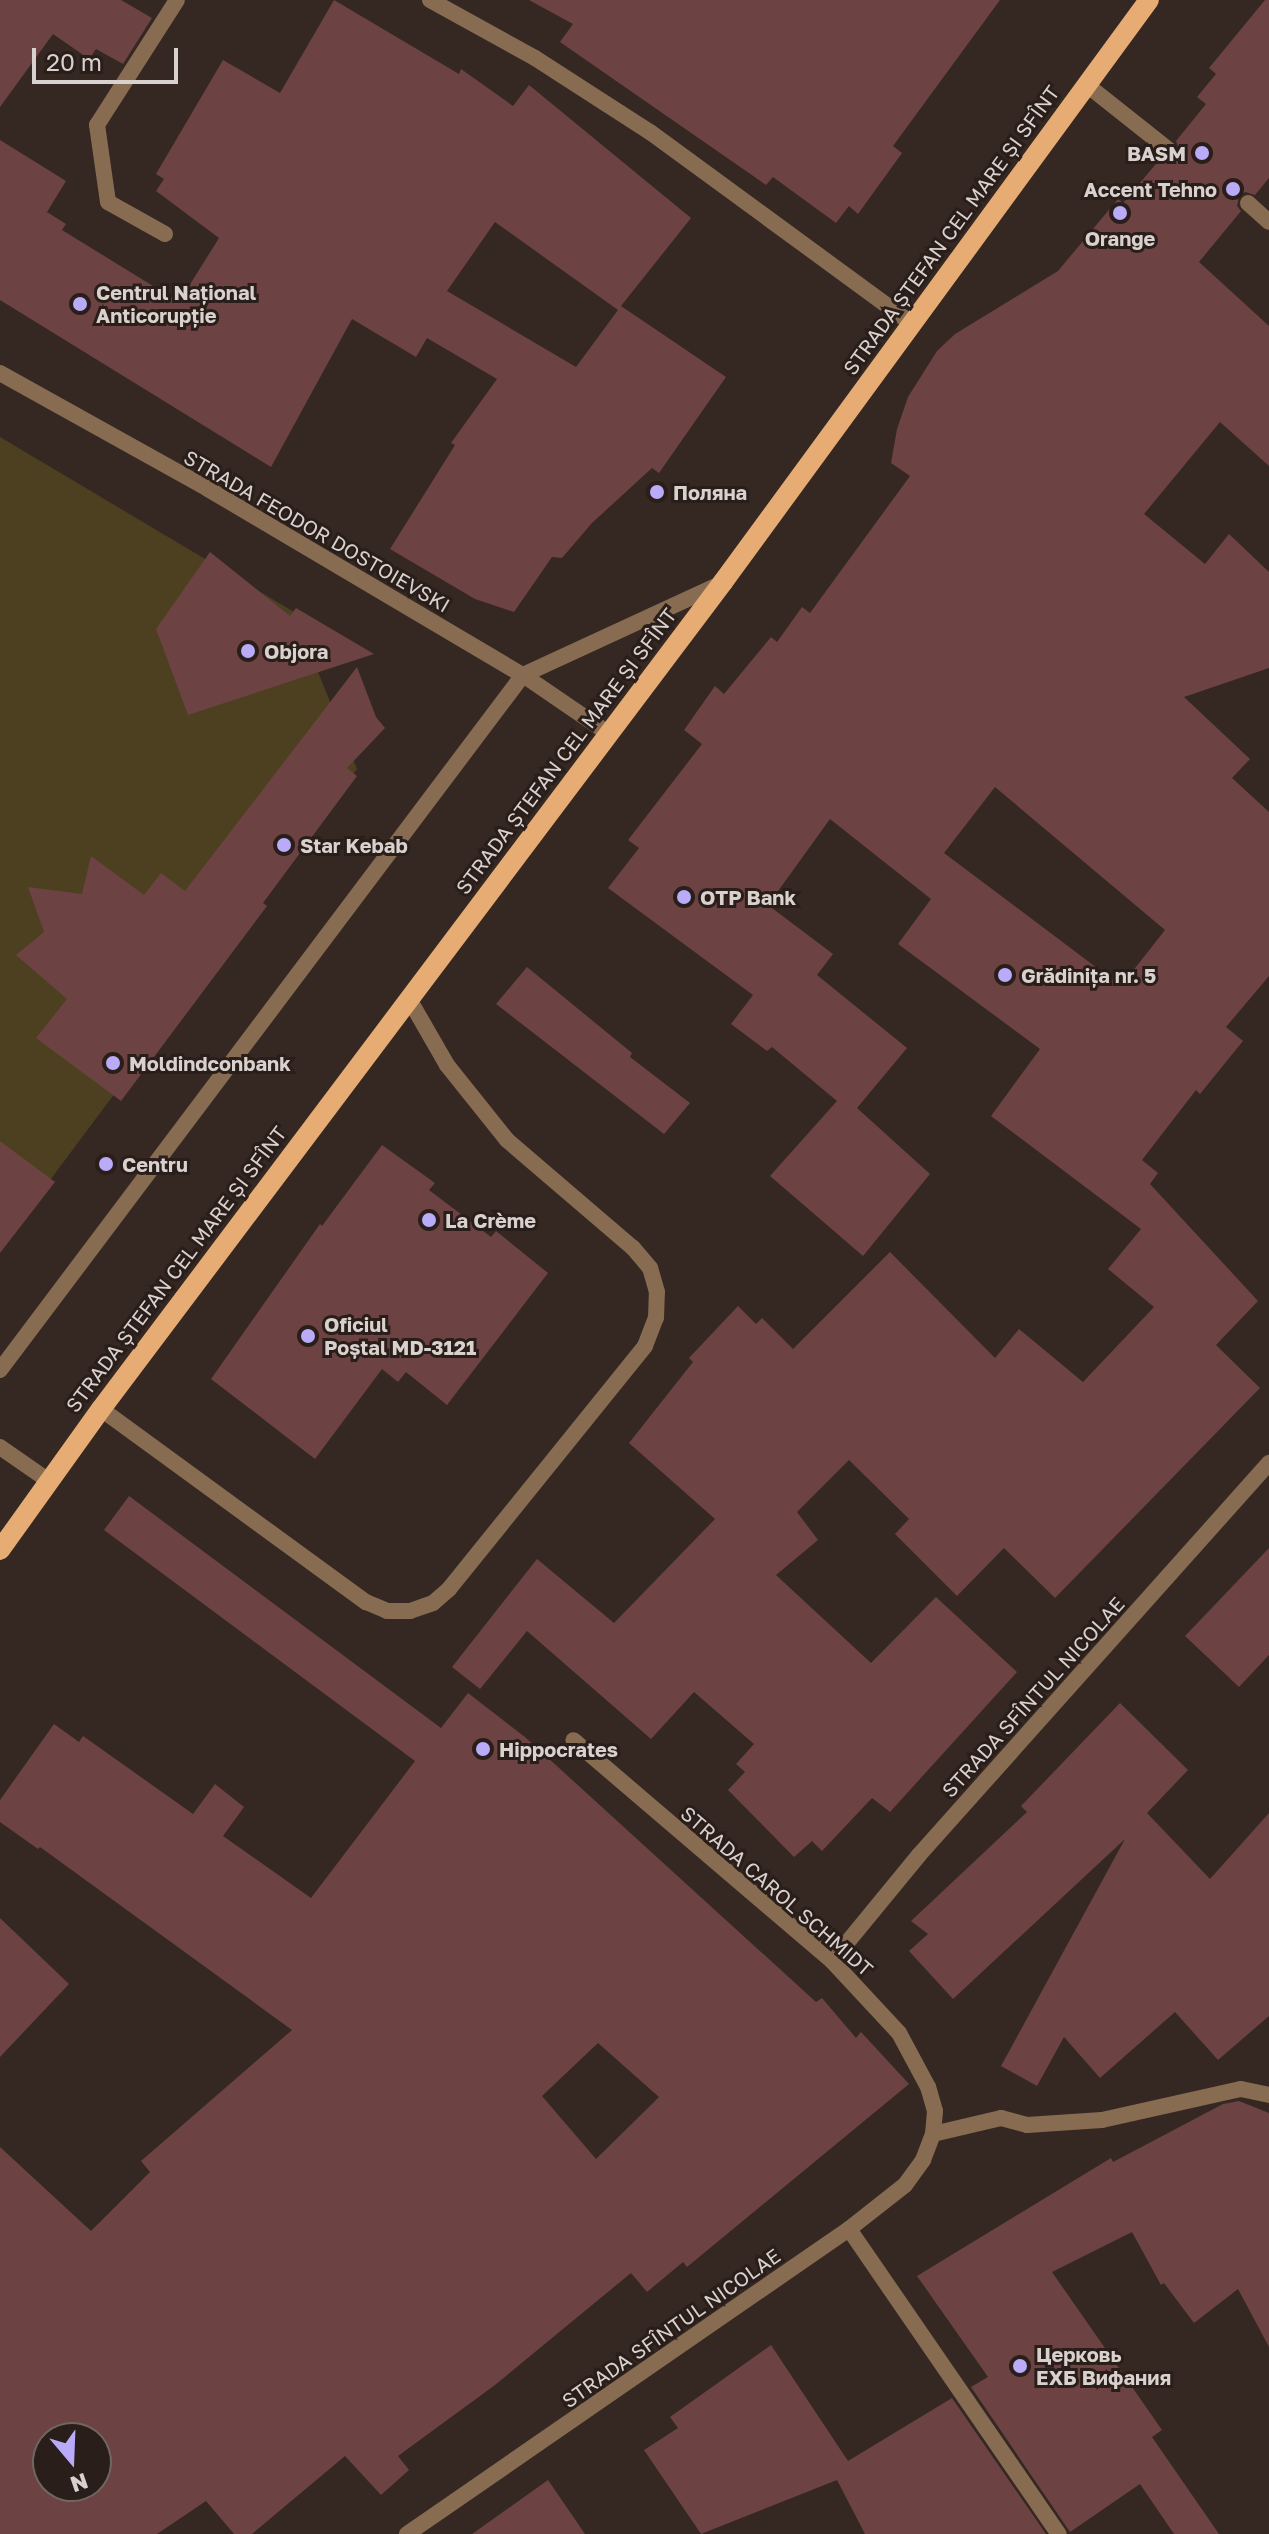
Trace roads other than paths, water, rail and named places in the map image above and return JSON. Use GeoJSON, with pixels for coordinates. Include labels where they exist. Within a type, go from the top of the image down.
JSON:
{"type":"FeatureCollection","features":[{"type":"Feature","properties":{"kind":"main road","name":"STRADA ȘTEFAN CEL MARE ȘI SFÎNT"},"geometry":{"type":"LineString","coordinates":[[0,1550],[101,1409],[723,582],[1149,0]]}},
{"type":"Feature","properties":{"kind":"street"},"geometry":{"type":"LineString","coordinates":[[165,234],[108,202],[97,125],[177,0]]}},
{"type":"Feature","properties":{"kind":"street"},"geometry":{"type":"LineString","coordinates":[[430,0],[535,58],[650,132],[912,324]]}},
{"type":"Feature","properties":{"kind":"street"},"geometry":{"type":"LineString","coordinates":[[1087,85],[1169,150]]}},
{"type":"Feature","properties":{"kind":"street"},"geometry":{"type":"LineString","coordinates":[[1248,203],[1269,222]]}},
{"type":"Feature","properties":{"kind":"street","name":"STRADA FЕODOR DOSTOIEVSKI"},"geometry":{"type":"LineString","coordinates":[[0,373],[208,489],[523,675],[608,733]]}},
{"type":"Feature","properties":{"kind":"street"},"geometry":{"type":"LineString","coordinates":[[0,1370],[523,675],[723,582]]}},
{"type":"Feature","properties":{"kind":"street"},"geometry":{"type":"LineString","coordinates":[[101,1409],[366,1602],[387,1611],[410,1611],[433,1603],[449,1589],[645,1346],[656,1318],[657,1292],[650,1268],[633,1248],[507,1140],[447,1065],[409,999]]}},
{"type":"Feature","properties":{"kind":"street"},"geometry":{"type":"LineString","coordinates":[[0,1447],[49,1481]]}},
{"type":"Feature","properties":{"kind":"street","name":"STRADA SFÎNTUL NICOLAE"},"geometry":{"type":"LineString","coordinates":[[832,1961],[919,1855],[1269,1463]]}},
{"type":"Feature","properties":{"kind":"street","name":"STRADA CAROL SCHMIDT"},"geometry":{"type":"LineString","coordinates":[[573,1740],[832,1961],[899,2033],[928,2087],[935,2111],[933,2134]]}},
{"type":"Feature","properties":{"kind":"street"},"geometry":{"type":"LineString","coordinates":[[933,2134],[1001,2118],[1027,2125],[1102,2120],[1241,2089],[1269,2095]]}},
{"type":"Feature","properties":{"kind":"street","name":"STRADA SFÎNTUL NICOLAE"},"geometry":{"type":"LineString","coordinates":[[407,2534],[849,2229],[905,2185],[923,2160],[933,2134]]}},
{"type":"Feature","properties":{"kind":"street"},"geometry":{"type":"LineString","coordinates":[[849,2229],[1059,2534]]}},
{"type":"Feature","properties":{"kind":"place","name":"BASM"},"geometry":{"type":"Point","coordinates":[1202,153]}},
{"type":"Feature","properties":{"kind":"place","name":"Accent Tehno"},"geometry":{"type":"Point","coordinates":[1233,189]}},
{"type":"Feature","properties":{"kind":"place","name":"Orange"},"geometry":{"type":"Point","coordinates":[1120,213]}},
{"type":"Feature","properties":{"kind":"place","name":"Centrul Național Anticorupție"},"geometry":{"type":"Point","coordinates":[80,304]}},
{"type":"Feature","properties":{"kind":"place","name":"Поляна"},"geometry":{"type":"Point","coordinates":[657,492]}},
{"type":"Feature","properties":{"kind":"place","name":"Objora"},"geometry":{"type":"Point","coordinates":[248,651]}},
{"type":"Feature","properties":{"kind":"place","name":"Star Kebab"},"geometry":{"type":"Point","coordinates":[284,845]}},
{"type":"Feature","properties":{"kind":"place","name":"OTP Bank"},"geometry":{"type":"Point","coordinates":[684,897]}},
{"type":"Feature","properties":{"kind":"place","name":"Grădinița nr. 5"},"geometry":{"type":"Point","coordinates":[1005,975]}},
{"type":"Feature","properties":{"kind":"place","name":"Moldindconbank"},"geometry":{"type":"Point","coordinates":[113,1063]}},
{"type":"Feature","properties":{"kind":"place","name":"Centru"},"geometry":{"type":"Point","coordinates":[106,1164]}},
{"type":"Feature","properties":{"kind":"place","name":"La Crème"},"geometry":{"type":"Point","coordinates":[429,1220]}},
{"type":"Feature","properties":{"kind":"place","name":"Oficiul Poștal MD-3121"},"geometry":{"type":"Point","coordinates":[308,1336]}},
{"type":"Feature","properties":{"kind":"place","name":"Hippocrates"},"geometry":{"type":"Point","coordinates":[483,1749]}},
{"type":"Feature","properties":{"kind":"place","name":"Церковь ЕХБ Вифания"},"geometry":{"type":"Point","coordinates":[1020,2366]}}]}
